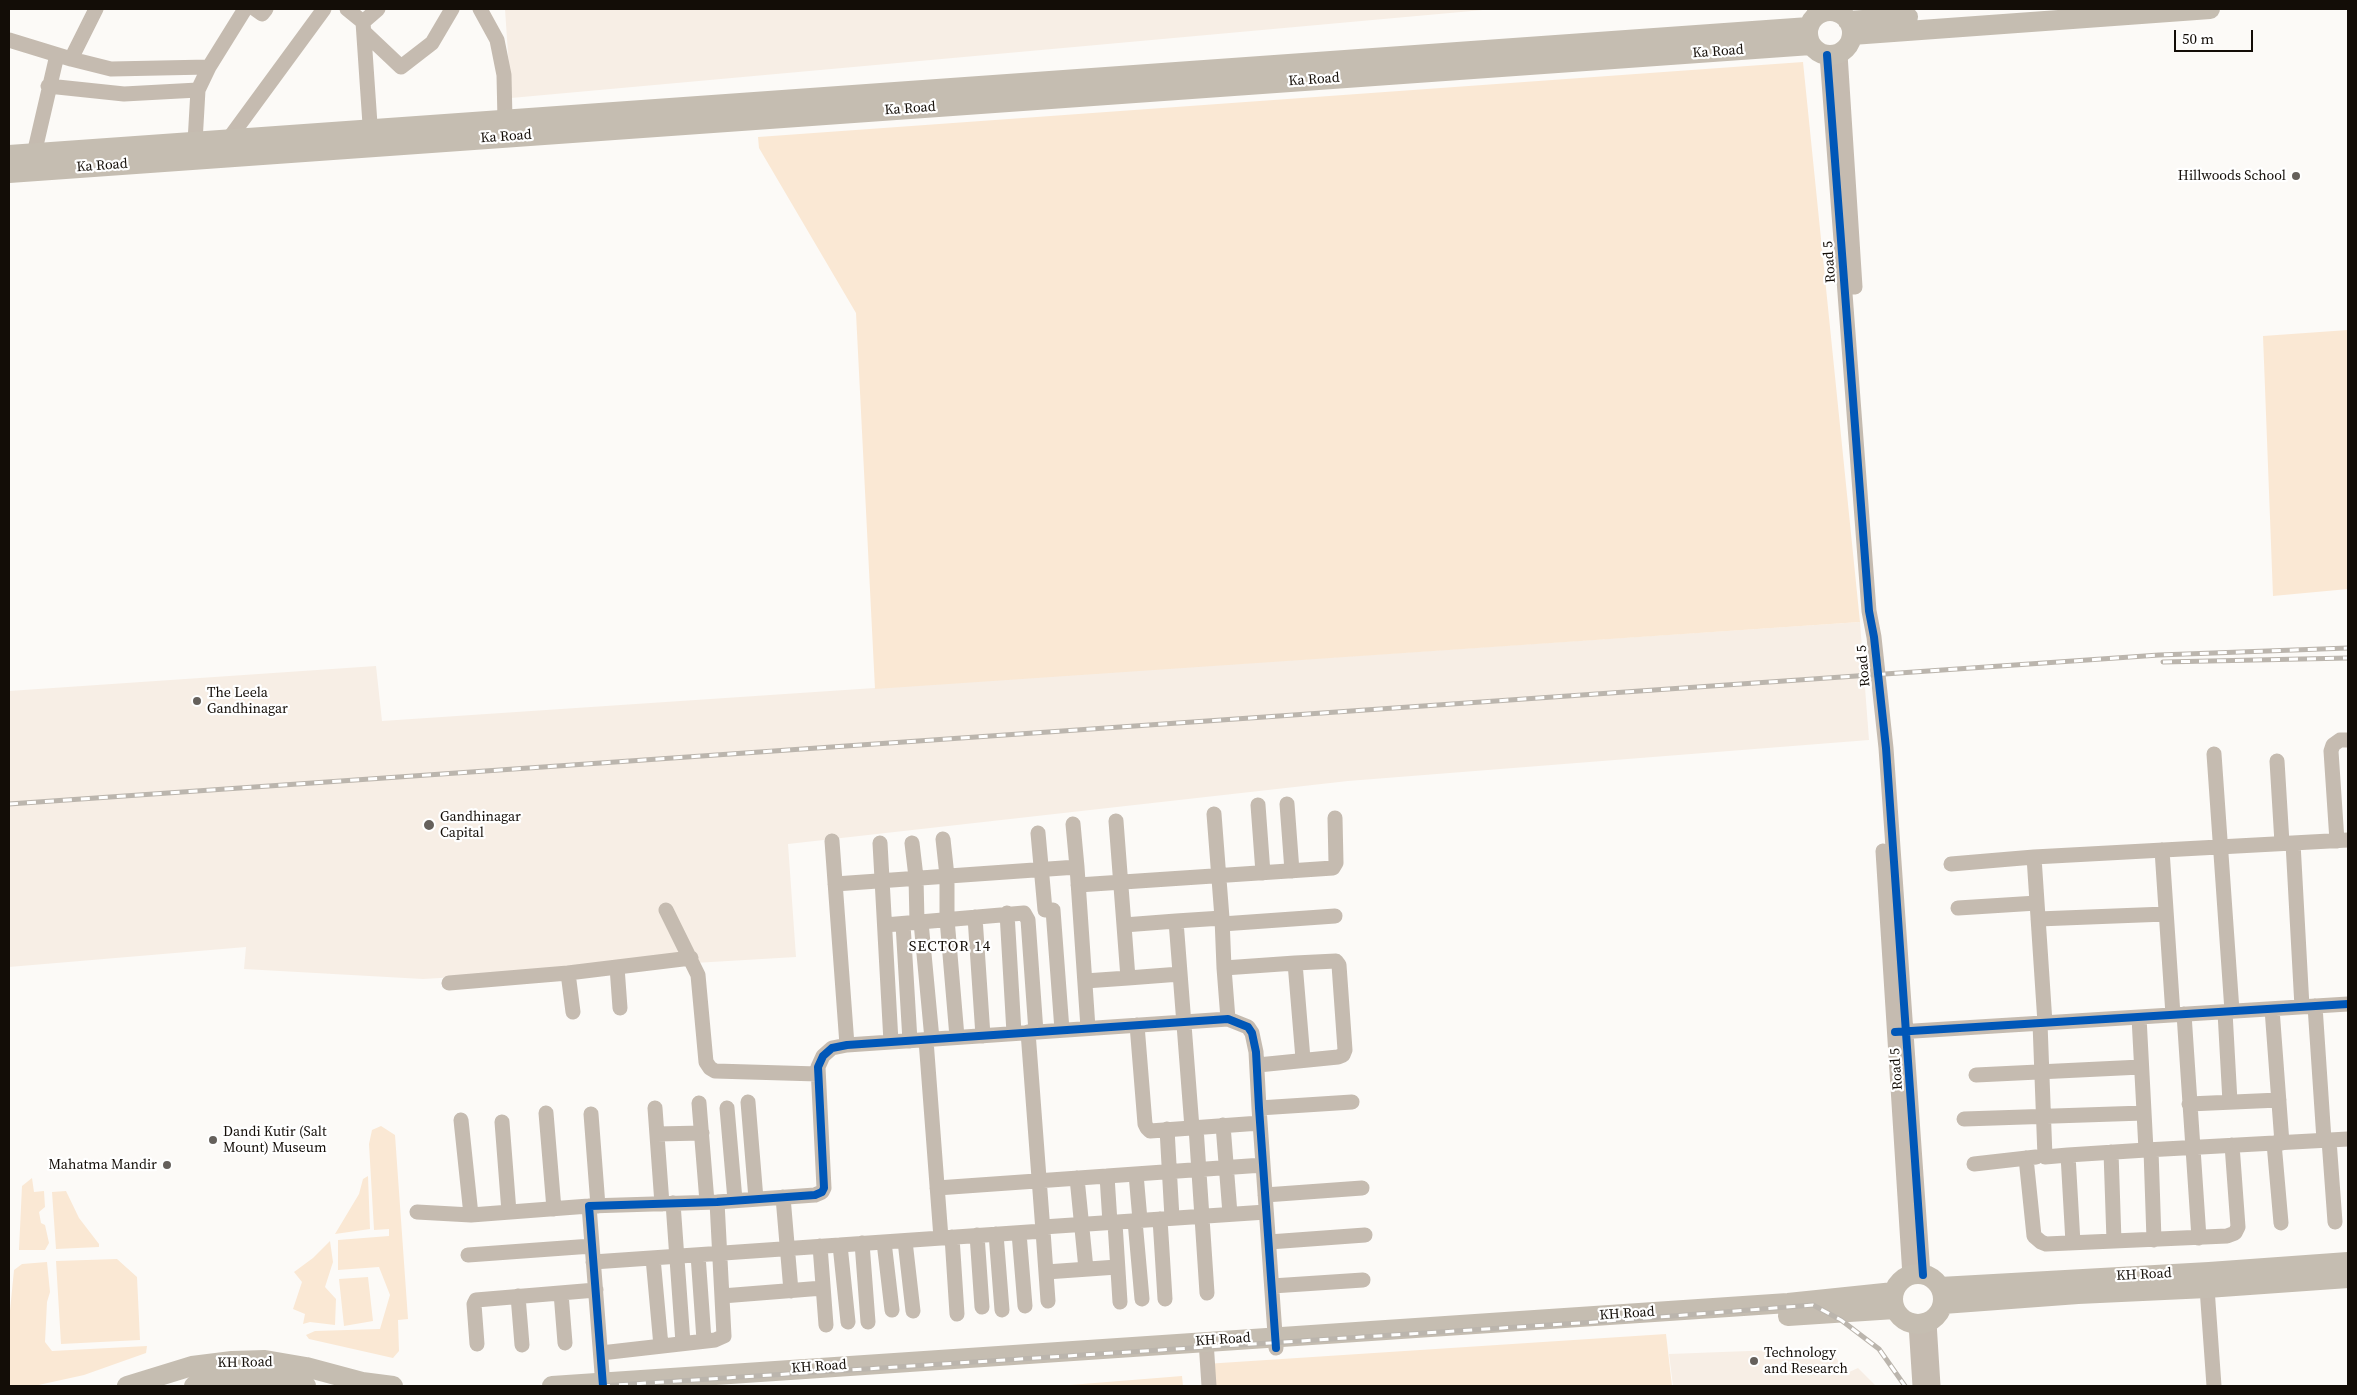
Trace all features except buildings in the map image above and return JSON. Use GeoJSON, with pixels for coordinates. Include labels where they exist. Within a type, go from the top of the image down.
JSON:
{"type":"FeatureCollection","features":[{"type":"Feature","properties":{"kind":"main road"},"geometry":{"type":"LineString","coordinates":[[1847,20],[2010,9]]}},
{"type":"Feature","properties":{"kind":"main road"},"geometry":{"type":"LineString","coordinates":[[1847,20],[2210,9]]}},
{"type":"Feature","properties":{"kind":"main road","name":"Ka Road"},"geometry":{"type":"LineString","coordinates":[[9,173],[371,138],[1819,35],[1829,11],[1847,20]]}},
{"type":"Feature","properties":{"kind":"main road"},"geometry":{"type":"LineString","coordinates":[[1819,35],[1847,48],[1847,20]]}},
{"type":"Feature","properties":{"kind":"main road","name":"Ka Road"},"geometry":{"type":"LineString","coordinates":[[9,156],[228,140],[371,138],[505,120],[1027,92]]}},
{"type":"Feature","properties":{"kind":"main road","name":"KH Road"},"geometry":{"type":"LineString","coordinates":[[1941,1295],[2348,1262]]}},
{"type":"Feature","properties":{"kind":"main road"},"geometry":{"type":"LineString","coordinates":[[1917,1275],[1930,1277],[1941,1295],[1938,1315],[1922,1323],[1903,1320],[1895,1301],[1900,1282],[1917,1275]]}},
{"type":"Feature","properties":{"kind":"main road","name":"KH Road"},"geometry":{"type":"LineString","coordinates":[[1941,1295],[2078,1294],[2207,1288],[2348,1278]]}},
{"type":"Feature","properties":{"kind":"main road","name":"KH Road"},"geometry":{"type":"LineString","coordinates":[[552,1386],[603,1385],[1206,1347],[1778,1304],[1895,1301]]}},
{"type":"Feature","properties":{"kind":"main road","name":"KH Road"},"geometry":{"type":"LineString","coordinates":[[747,1386],[1206,1347]]}},
{"type":"Feature","properties":{"kind":"main road","name":"KH Road"},"geometry":{"type":"LineString","coordinates":[[127,1386],[192,1366],[232,1361],[265,1360],[306,1367],[362,1382],[393,1386]]}},
{"type":"Feature","properties":{"kind":"main road","name":"KH Road"},"geometry":{"type":"LineString","coordinates":[[194,1386],[217,1380],[240,1378],[274,1380],[306,1386]]}},
{"type":"Feature","properties":{"kind":"street"},"geometry":{"type":"LineString","coordinates":[[34,154],[48,86],[64,57],[96,9]]}},
{"type":"Feature","properties":{"kind":"street"},"geometry":{"type":"LineString","coordinates":[[195,142],[198,90],[209,67],[244,9]]}},
{"type":"Feature","properties":{"kind":"street"},"geometry":{"type":"LineString","coordinates":[[255,9],[262,14],[266,9]]}},
{"type":"Feature","properties":{"kind":"street"},"geometry":{"type":"LineString","coordinates":[[228,140],[324,9]]}},
{"type":"Feature","properties":{"kind":"street"},"geometry":{"type":"LineString","coordinates":[[347,9],[401,67],[432,43],[452,9]]}},
{"type":"Feature","properties":{"kind":"street"},"geometry":{"type":"LineString","coordinates":[[371,138],[364,27],[378,9]]}},
{"type":"Feature","properties":{"kind":"street"},"geometry":{"type":"LineString","coordinates":[[480,9],[497,40],[504,75],[505,120]]}},
{"type":"Feature","properties":{"kind":"street","name":"Road 5"},"geometry":{"type":"LineString","coordinates":[[1819,35],[1877,610],[1874,637],[1886,748],[1901,1032],[1917,1275]]}},
{"type":"Feature","properties":{"kind":"street"},"geometry":{"type":"LineString","coordinates":[[9,40],[111,69],[209,67]]}},
{"type":"Feature","properties":{"kind":"street"},"geometry":{"type":"LineString","coordinates":[[48,86],[124,94],[198,90]]}},
{"type":"Feature","properties":{"kind":"street"},"geometry":{"type":"LineString","coordinates":[[1951,864],[2034,857],[2343,840],[2341,797],[2331,751],[2333,745],[2340,740],[2348,740]]}},
{"type":"Feature","properties":{"kind":"street"},"geometry":{"type":"LineString","coordinates":[[2214,754],[2228,1012],[2230,1102]]}},
{"type":"Feature","properties":{"kind":"street"},"geometry":{"type":"LineString","coordinates":[[2277,761],[2326,1140],[2334,1222]]}},
{"type":"Feature","properties":{"kind":"street"},"geometry":{"type":"LineString","coordinates":[[1287,804],[1292,871]]}},
{"type":"Feature","properties":{"kind":"street"},"geometry":{"type":"LineString","coordinates":[[1258,805],[1263,873]]}},
{"type":"Feature","properties":{"kind":"street"},"geometry":{"type":"LineString","coordinates":[[1214,814],[1228,1019]]}},
{"type":"Feature","properties":{"kind":"street"},"geometry":{"type":"LineString","coordinates":[[1078,886],[1292,871],[1336,866],[1335,818]]}},
{"type":"Feature","properties":{"kind":"street"},"geometry":{"type":"LineString","coordinates":[[1116,821],[1128,978]]}},
{"type":"Feature","properties":{"kind":"street"},"geometry":{"type":"LineString","coordinates":[[1073,824],[1088,1028]]}},
{"type":"Feature","properties":{"kind":"street"},"geometry":{"type":"LineString","coordinates":[[1038,833],[1040,870],[1049,910],[1062,1030]]}},
{"type":"Feature","properties":{"kind":"street"},"geometry":{"type":"LineString","coordinates":[[943,839],[947,876],[947,919],[957,1037]]}},
{"type":"Feature","properties":{"kind":"street"},"geometry":{"type":"LineString","coordinates":[[832,841],[847,1045]]}},
{"type":"Feature","properties":{"kind":"street"},"geometry":{"type":"LineString","coordinates":[[880,843],[891,1042]]}},
{"type":"Feature","properties":{"kind":"street"},"geometry":{"type":"LineString","coordinates":[[910,1041],[916,877],[912,843]]}},
{"type":"Feature","properties":{"kind":"street"},"geometry":{"type":"LineString","coordinates":[[2162,850],[2166,914],[2189,1104],[2199,1238]]}},
{"type":"Feature","properties":{"kind":"street"},"geometry":{"type":"LineString","coordinates":[[2034,857],[2042,1023],[2045,1157]]}},
{"type":"Feature","properties":{"kind":"street"},"geometry":{"type":"LineString","coordinates":[[835,884],[1076,867]]}},
{"type":"Feature","properties":{"kind":"street"},"geometry":{"type":"LineString","coordinates":[[1958,908],[2037,903]]}},
{"type":"Feature","properties":{"kind":"street"},"geometry":{"type":"LineString","coordinates":[[885,926],[1007,913],[1080,908]]}},
{"type":"Feature","properties":{"kind":"street"},"geometry":{"type":"LineString","coordinates":[[666,910],[691,958],[701,986],[706,1062],[710,1068],[716,1072],[818,1074]]}},
{"type":"Feature","properties":{"kind":"street"},"geometry":{"type":"LineString","coordinates":[[1007,913],[1026,1033],[1048,1301]]}},
{"type":"Feature","properties":{"kind":"street"},"geometry":{"type":"LineString","coordinates":[[1024,913],[1028,920],[1026,1033]]}},
{"type":"Feature","properties":{"kind":"street"},"geometry":{"type":"LineString","coordinates":[[2038,919],[2166,914]]}},
{"type":"Feature","properties":{"kind":"street"},"geometry":{"type":"LineString","coordinates":[[1124,925],[1176,921],[1335,916]]}},
{"type":"Feature","properties":{"kind":"street"},"geometry":{"type":"LineString","coordinates":[[975,917],[983,1036]]}},
{"type":"Feature","properties":{"kind":"street"},"geometry":{"type":"LineString","coordinates":[[1176,921],[1199,1170],[1208,1292]]}},
{"type":"Feature","properties":{"kind":"street"},"geometry":{"type":"LineString","coordinates":[[914,923],[929,1039],[937,1188],[957,1314]]}},
{"type":"Feature","properties":{"kind":"street"},"geometry":{"type":"LineString","coordinates":[[448,983],[568,973],[691,958]]}},
{"type":"Feature","properties":{"kind":"street"},"geometry":{"type":"LineString","coordinates":[[1224,968],[1336,961],[1339,965],[1345,1050],[1343,1055],[1258,1065]]}},
{"type":"Feature","properties":{"kind":"street"},"geometry":{"type":"LineString","coordinates":[[1295,963],[1302,1059]]}},
{"type":"Feature","properties":{"kind":"street"},"geometry":{"type":"LineString","coordinates":[[617,967],[620,1008]]}},
{"type":"Feature","properties":{"kind":"street"},"geometry":{"type":"LineString","coordinates":[[568,973],[573,1012]]}},
{"type":"Feature","properties":{"kind":"street"},"geometry":{"type":"LineString","coordinates":[[1085,981],[1180,974]]}},
{"type":"Feature","properties":{"kind":"street"},"geometry":{"type":"LineString","coordinates":[[1901,1032],[2348,1004]]}},
{"type":"Feature","properties":{"kind":"street"},"geometry":{"type":"LineString","coordinates":[[2272,1009],[2279,1100],[2278,1143],[2281,1223]]}},
{"type":"Feature","properties":{"kind":"street"},"geometry":{"type":"LineString","coordinates":[[2139,1017],[2154,1240]]}},
{"type":"Feature","properties":{"kind":"street"},"geometry":{"type":"LineString","coordinates":[[417,1212],[471,1215],[593,1206],[712,1202],[815,1195],[822,1192],[824,1188],[818,1067],[823,1056],[832,1048],[847,1045],[1228,1019],[1240,1022],[1248,1027],[1252,1033],[1258,1065],[1259,1116],[1276,1342]]}},
{"type":"Feature","properties":{"kind":"street"},"geometry":{"type":"LineString","coordinates":[[1137,1025],[1145,1124],[1150,1130],[1223,1125],[1259,1116],[1352,1102]]}},
{"type":"Feature","properties":{"kind":"street"},"geometry":{"type":"LineString","coordinates":[[1976,1075],[2141,1067]]}},
{"type":"Feature","properties":{"kind":"street"},"geometry":{"type":"LineString","coordinates":[[2189,1104],[2279,1100]]}},
{"type":"Feature","properties":{"kind":"street"},"geometry":{"type":"LineString","coordinates":[[748,1102],[756,1199]]}},
{"type":"Feature","properties":{"kind":"street"},"geometry":{"type":"LineString","coordinates":[[601,1353],[715,1340],[724,1336],[719,1253],[702,1139],[700,1103]]}},
{"type":"Feature","properties":{"kind":"street"},"geometry":{"type":"LineString","coordinates":[[655,1108],[657,1134],[676,1257],[683,1343]]}},
{"type":"Feature","properties":{"kind":"street"},"geometry":{"type":"LineString","coordinates":[[727,1108],[735,1200]]}},
{"type":"Feature","properties":{"kind":"street"},"geometry":{"type":"LineString","coordinates":[[546,1113],[554,1209]]}},
{"type":"Feature","properties":{"kind":"street"},"geometry":{"type":"LineString","coordinates":[[1964,1119],[2144,1113]]}},
{"type":"Feature","properties":{"kind":"street"},"geometry":{"type":"LineString","coordinates":[[590,1114],[593,1206],[592,1246],[603,1385]]}},
{"type":"Feature","properties":{"kind":"street"},"geometry":{"type":"LineString","coordinates":[[461,1120],[471,1215]]}},
{"type":"Feature","properties":{"kind":"street"},"geometry":{"type":"LineString","coordinates":[[502,1122],[509,1212]]}},
{"type":"Feature","properties":{"kind":"street"},"geometry":{"type":"LineString","coordinates":[[1223,1125],[1230,1214]]}},
{"type":"Feature","properties":{"kind":"street"},"geometry":{"type":"LineString","coordinates":[[1165,1298],[1166,1219],[1169,1172],[1167,1129]]}},
{"type":"Feature","properties":{"kind":"street"},"geometry":{"type":"LineString","coordinates":[[657,1134],[730,1142],[751,1142]]}},
{"type":"Feature","properties":{"kind":"street"},"geometry":{"type":"LineString","coordinates":[[1974,1164],[2111,1152],[2348,1139]]}},
{"type":"Feature","properties":{"kind":"street"},"geometry":{"type":"LineString","coordinates":[[2026,1158],[2034,1236],[2046,1244],[2199,1238],[2227,1236],[2235,1233],[2238,1226],[2232,1146]]}},
{"type":"Feature","properties":{"kind":"street"},"geometry":{"type":"LineString","coordinates":[[2111,1152],[2114,1241]]}},
{"type":"Feature","properties":{"kind":"street"},"geometry":{"type":"LineString","coordinates":[[2068,1155],[2073,1243]]}},
{"type":"Feature","properties":{"kind":"street"},"geometry":{"type":"LineString","coordinates":[[937,1188],[1263,1165]]}},
{"type":"Feature","properties":{"kind":"street"},"geometry":{"type":"LineString","coordinates":[[1136,1174],[1142,1299]]}},
{"type":"Feature","properties":{"kind":"street"},"geometry":{"type":"LineString","coordinates":[[1107,1176],[1120,1302]]}},
{"type":"Feature","properties":{"kind":"street"},"geometry":{"type":"LineString","coordinates":[[1077,1178],[1086,1269]]}},
{"type":"Feature","properties":{"kind":"street"},"geometry":{"type":"LineString","coordinates":[[1265,1195],[1362,1188]]}},
{"type":"Feature","properties":{"kind":"street"},"geometry":{"type":"LineString","coordinates":[[783,1197],[786,1250],[791,1291]]}},
{"type":"Feature","properties":{"kind":"street"},"geometry":{"type":"LineString","coordinates":[[593,1262],[1019,1233],[1082,1224],[1266,1212]]}},
{"type":"Feature","properties":{"kind":"street"},"geometry":{"type":"LineString","coordinates":[[1019,1233],[1025,1306]]}},
{"type":"Feature","properties":{"kind":"street"},"geometry":{"type":"LineString","coordinates":[[996,1234],[1002,1310]]}},
{"type":"Feature","properties":{"kind":"street"},"geometry":{"type":"LineString","coordinates":[[977,1235],[982,1307]]}},
{"type":"Feature","properties":{"kind":"street"},"geometry":{"type":"LineString","coordinates":[[1268,1242],[1365,1235]]}},
{"type":"Feature","properties":{"kind":"street"},"geometry":{"type":"LineString","coordinates":[[905,1240],[913,1311]]}},
{"type":"Feature","properties":{"kind":"street"},"geometry":{"type":"LineString","coordinates":[[884,1242],[892,1310]]}},
{"type":"Feature","properties":{"kind":"street"},"geometry":{"type":"LineString","coordinates":[[862,1243],[868,1322]]}},
{"type":"Feature","properties":{"kind":"street"},"geometry":{"type":"LineString","coordinates":[[840,1245],[848,1322]]}},
{"type":"Feature","properties":{"kind":"street"},"geometry":{"type":"LineString","coordinates":[[468,1255],[592,1246]]}},
{"type":"Feature","properties":{"kind":"street"},"geometry":{"type":"LineString","coordinates":[[820,1246],[826,1324]]}},
{"type":"Feature","properties":{"kind":"street"},"geometry":{"type":"LineString","coordinates":[[698,1255],[704,1340]]}},
{"type":"Feature","properties":{"kind":"street"},"geometry":{"type":"LineString","coordinates":[[654,1258],[661,1346]]}},
{"type":"Feature","properties":{"kind":"street"},"geometry":{"type":"LineString","coordinates":[[1046,1272],[1117,1267]]}},
{"type":"Feature","properties":{"kind":"street"},"geometry":{"type":"LineString","coordinates":[[1272,1286],[1363,1280]]}},
{"type":"Feature","properties":{"kind":"street"},"geometry":{"type":"LineString","coordinates":[[722,1296],[823,1288]]}},
{"type":"Feature","properties":{"kind":"street"},"geometry":{"type":"LineString","coordinates":[[2207,1288],[2214,1386]]}},
{"type":"Feature","properties":{"kind":"street"},"geometry":{"type":"LineString","coordinates":[[477,1344],[474,1304],[476,1300],[596,1290]]}},
{"type":"Feature","properties":{"kind":"street"},"geometry":{"type":"LineString","coordinates":[[561,1293],[564,1343]]}},
{"type":"Feature","properties":{"kind":"street"},"geometry":{"type":"LineString","coordinates":[[518,1296],[522,1345]]}},
{"type":"Feature","properties":{"kind":"street"},"geometry":{"type":"LineString","coordinates":[[1920,1386],[1922,1323]]}},
{"type":"Feature","properties":{"kind":"street"},"geometry":{"type":"LineString","coordinates":[[1922,1323],[1933,1386]]}},
{"type":"Feature","properties":{"kind":"street"},"geometry":{"type":"LineString","coordinates":[[1206,1347],[1209,1386]]}},
{"type":"Feature","properties":{"kind":"shaded area"},"geometry":{"type":"Polygon","coordinates":[[[505,9],[1494,9],[511,98],[505,9]]]}},
{"type":"Feature","properties":{"kind":"shaded area"},"geometry":{"type":"Polygon","coordinates":[[[1803,62],[1860,622],[875,689],[856,313],[759,148],[758,137],[1803,62]]]}},
{"type":"Feature","properties":{"kind":"shaded area"},"geometry":{"type":"Polygon","coordinates":[[[2348,330],[2348,589],[2273,596],[2263,336],[2348,330]]]}},
{"type":"Feature","properties":{"kind":"shaded area"},"geometry":{"type":"Polygon","coordinates":[[[1860,622],[1869,740],[1348,781],[788,844],[796,957],[423,979],[244,969],[246,947],[9,967],[9,691],[376,666],[382,721],[1860,622]]]}},
{"type":"Feature","properties":{"kind":"shaded area"},"geometry":{"type":"Polygon","coordinates":[[[381,1126],[395,1135],[408,1319],[398,1320],[399,1351],[393,1358],[309,1339],[306,1335],[315,1331],[380,1329],[390,1295],[379,1267],[338,1270],[338,1240],[389,1236],[389,1229],[374,1230],[369,1144],[372,1130],[381,1126]]]}},
{"type":"Feature","properties":{"kind":"shaded area"},"geometry":{"type":"Polygon","coordinates":[[[368,1176],[370,1229],[335,1234],[359,1194],[363,1179],[368,1176]]]}},
{"type":"Feature","properties":{"kind":"shaded area"},"geometry":{"type":"Polygon","coordinates":[[[32,1178],[34,1192],[44,1191],[45,1207],[39,1212],[41,1223],[45,1225],[49,1243],[45,1250],[19,1250],[22,1186],[32,1178]]]}},
{"type":"Feature","properties":{"kind":"shaded area"},"geometry":{"type":"Polygon","coordinates":[[[66,1191],[79,1218],[99,1244],[99,1247],[56,1249],[52,1192],[66,1191]]]}},
{"type":"Feature","properties":{"kind":"shaded area"},"geometry":{"type":"Polygon","coordinates":[[[330,1241],[333,1262],[325,1287],[336,1299],[335,1325],[310,1322],[303,1324],[305,1314],[293,1309],[302,1282],[294,1272],[313,1258],[330,1241]]]}},
{"type":"Feature","properties":{"kind":"shaded area"},"geometry":{"type":"Polygon","coordinates":[[[117,1259],[137,1277],[140,1340],[61,1344],[56,1261],[117,1259]]]}},
{"type":"Feature","properties":{"kind":"shaded area"},"geometry":{"type":"Polygon","coordinates":[[[47,1262],[50,1292],[47,1302],[45,1342],[52,1351],[147,1346],[146,1353],[84,1375],[34,1386],[9,1386],[9,1321],[14,1270],[22,1264],[47,1262]]]}},
{"type":"Feature","properties":{"kind":"shaded area"},"geometry":{"type":"Polygon","coordinates":[[[368,1277],[373,1321],[344,1326],[339,1279],[368,1277]]]}},
{"type":"Feature","properties":{"kind":"shaded area"},"geometry":{"type":"Polygon","coordinates":[[[1666,1334],[1672,1386],[1207,1386],[1205,1364],[1666,1334]]]}},
{"type":"Feature","properties":{"kind":"shaded area","name":"Technology and Research"},"geometry":{"type":"Polygon","coordinates":[[[1829,1348],[1847,1373],[1858,1368],[1876,1386],[1673,1386],[1669,1354],[1829,1348]]]}},
{"type":"Feature","properties":{"kind":"shaded area"},"geometry":{"type":"Polygon","coordinates":[[[1182,1376],[1183,1386],[1057,1386],[1182,1376]]]}},
{"type":"Feature","properties":{"kind":"railway"},"geometry":{"type":"LineString","coordinates":[[9,804],[2159,655],[2348,648]]}},
{"type":"Feature","properties":{"kind":"railway"},"geometry":{"type":"LineString","coordinates":[[2163,662],[2348,658]]}},
{"type":"Feature","properties":{"kind":"railway"},"geometry":{"type":"LineString","coordinates":[[601,1386],[1595,1322],[1813,1305],[1841,1320],[1879,1349],[1905,1386]]}},
{"type":"Feature","properties":{"kind":"cycle path"},"geometry":{"type":"LineString","coordinates":[[1827,55],[1869,611],[1874,637],[1886,748],[1923,1275]]}},
{"type":"Feature","properties":{"kind":"cycle path"},"geometry":{"type":"LineString","coordinates":[[1895,1032],[2348,1004]]}},
{"type":"Feature","properties":{"kind":"cycle path"},"geometry":{"type":"LineString","coordinates":[[603,1386],[589,1206],[717,1202],[815,1195],[822,1192],[824,1188],[818,1067],[823,1056],[832,1048],[847,1045],[1228,1019],[1248,1027],[1252,1033],[1256,1052],[1276,1348]]}},
{"type":"Feature","properties":{"kind":"place","name":"Hillwoods School"},"geometry":{"type":"Point","coordinates":[2296,176]}},
{"type":"Feature","properties":{"kind":"place","name":"The Leela Gandhinagar"},"geometry":{"type":"Point","coordinates":[197,701]}},
{"type":"Feature","properties":{"kind":"place","name":"Gandhinagar Capital"},"geometry":{"type":"Point","coordinates":[429,825]}},
{"type":"Feature","properties":{"kind":"place","name":"Dandi Kutir (Salt Mount) Museum"},"geometry":{"type":"Point","coordinates":[213,1140]}},
{"type":"Feature","properties":{"kind":"place","name":"Mahatma Mandir"},"geometry":{"type":"Point","coordinates":[167,1165]}},
{"type":"Feature","properties":{"kind":"place","name":"Technology and Research"},"geometry":{"type":"Point","coordinates":[1754,1361]}},
{"type":"Feature","properties":{"kind":"district","name":"SECTOR 14"},"geometry":{"type":"Point","coordinates":[950,947]}}]}
